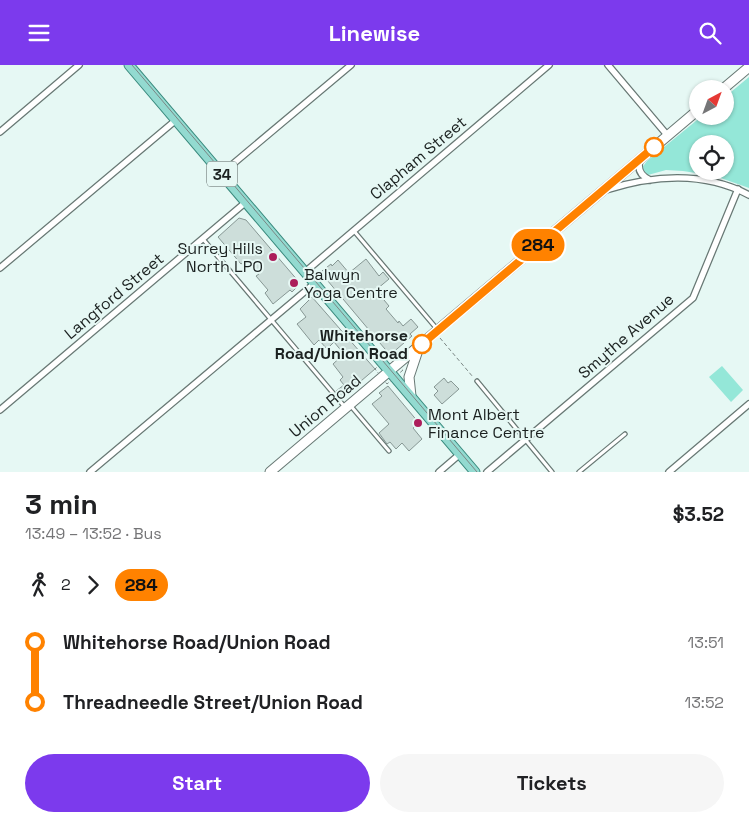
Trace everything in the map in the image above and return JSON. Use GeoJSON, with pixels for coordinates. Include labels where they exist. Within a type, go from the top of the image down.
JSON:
{"type":"FeatureCollection","features":[{"type":"Feature","properties":{"kind":"main road","name":"34"},"geometry":{"type":"LineString","coordinates":[[129,65],[475,472]]}},
{"type":"Feature","properties":{"kind":"main road"},"geometry":{"type":"LineString","coordinates":[[734,80],[749,67]]}},
{"type":"Feature","properties":{"kind":"main road","name":"Union Road"},"geometry":{"type":"LineString","coordinates":[[270,472],[689,118]]}},
{"type":"Feature","properties":{"kind":"main road"},"geometry":{"type":"LineString","coordinates":[[411,396],[409,377],[419,346]]}},
{"type":"Feature","properties":{"kind":"street"},"geometry":{"type":"LineString","coordinates":[[0,132],[79,65]]}},
{"type":"Feature","properties":{"kind":"street"},"geometry":{"type":"LineString","coordinates":[[221,174],[351,65]]}},
{"type":"Feature","properties":{"kind":"street","name":"Clapham Street"},"geometry":{"type":"LineString","coordinates":[[305,272],[549,65]]}},
{"type":"Feature","properties":{"kind":"street"},"geometry":{"type":"LineString","coordinates":[[608,65],[668,135]]}},
{"type":"Feature","properties":{"kind":"street"},"geometry":{"type":"LineString","coordinates":[[0,268],[176,120]]}},
{"type":"Feature","properties":{"kind":"street"},"geometry":{"type":"LineString","coordinates":[[640,159],[640,172],[643,177],[650,180]]}},
{"type":"Feature","properties":{"kind":"street"},"geometry":{"type":"LineString","coordinates":[[599,193],[625,184],[684,177],[711,180],[738,189],[749,195]]}},
{"type":"Feature","properties":{"kind":"street","name":"Smythe Avenue"},"geometry":{"type":"LineString","coordinates":[[488,472],[692,298],[738,189]]}},
{"type":"Feature","properties":{"kind":"street","name":"Langford Street"},"geometry":{"type":"LineString","coordinates":[[0,410],[246,202]]}},
{"type":"Feature","properties":{"kind":"street"},"geometry":{"type":"LineString","coordinates":[[90,472],[314,283]]}},
{"type":"Feature","properties":{"kind":"street"},"geometry":{"type":"LineString","coordinates":[[669,472],[749,404]]}},
{"type":"Feature","properties":{"kind":"street"},"geometry":{"type":"LineString","coordinates":[[439,472],[460,454]]}},
{"type":"Feature","properties":{"kind":"lane"},"geometry":{"type":"LineString","coordinates":[[353,231],[436,331]]}},
{"type":"Feature","properties":{"kind":"lane"},"geometry":{"type":"LineString","coordinates":[[203,239],[389,451]]}},
{"type":"Feature","properties":{"kind":"lane"},"geometry":{"type":"LineString","coordinates":[[477,381],[552,472]]}},
{"type":"Feature","properties":{"kind":"lane"},"geometry":{"type":"LineString","coordinates":[[579,472],[625,433]]}},
{"type":"Feature","properties":{"kind":"path"},"geometry":{"type":"LineString","coordinates":[[436,331],[477,381]]}},
{"type":"Feature","properties":{"kind":"green space"},"geometry":{"type":"Polygon","coordinates":[[[749,77],[749,188],[726,180],[734,180],[734,135],[689,135],[689,172],[666,170],[648,175],[641,169],[647,161],[691,125],[734,125],[734,90],[749,77]]]}},
{"type":"Feature","properties":{"kind":"green space"},"geometry":{"type":"Polygon","coordinates":[[[722,366],[743,390],[731,402],[709,377],[722,366]]]}},
{"type":"Feature","properties":{"kind":"building"},"geometry":{"type":"Polygon","coordinates":[[[239,218],[246,220],[299,282],[292,292],[290,290],[273,304],[265,293],[268,290],[256,276],[259,274],[245,261],[241,264],[218,237],[239,218]]]}},
{"type":"Feature","properties":{"kind":"building"},"geometry":{"type":"Polygon","coordinates":[[[366,259],[379,276],[383,272],[389,279],[377,289],[389,306],[386,309],[403,326],[411,319],[418,327],[410,334],[412,336],[390,355],[322,274],[322,271],[331,264],[332,266],[338,260],[349,273],[366,259]]]}},
{"type":"Feature","properties":{"kind":"building"},"geometry":{"type":"Polygon","coordinates":[[[312,297],[375,369],[341,398],[336,391],[344,385],[340,380],[343,377],[333,364],[344,354],[334,342],[327,349],[319,340],[314,345],[297,324],[306,317],[300,309],[312,297]]]}},
{"type":"Feature","properties":{"kind":"building"},"geometry":{"type":"Polygon","coordinates":[[[444,378],[448,383],[451,381],[459,389],[442,404],[434,395],[438,391],[434,387],[444,378]]]}},
{"type":"Feature","properties":{"kind":"building"},"geometry":{"type":"Polygon","coordinates":[[[388,386],[419,423],[413,428],[422,439],[409,451],[402,443],[396,449],[390,442],[387,444],[379,433],[389,424],[372,404],[382,396],[379,393],[388,386]]]}},
{"type":"Feature","properties":{"kind":"tram line"},"geometry":{"type":"LineString","coordinates":[[132,65],[477,472]]}},
{"type":"Feature","properties":{"kind":"bus line","name":"284"},"geometry":{"type":"LineString","coordinates":[[422,344],[654,147]]}},
{"type":"Feature","properties":{"kind":"place","name":"Surrey Hills North LPO"},"geometry":{"type":"Point","coordinates":[273,257]}},
{"type":"Feature","properties":{"kind":"place","name":"Balwyn Yoga Centre"},"geometry":{"type":"Point","coordinates":[294,283]}},
{"type":"Feature","properties":{"kind":"place","name":"Whitehorse Road/Union Road"},"geometry":{"type":"Point","coordinates":[422,344]}},
{"type":"Feature","properties":{"kind":"place","name":"Mont Albert Finance Centre"},"geometry":{"type":"Point","coordinates":[418,423]}}]}
